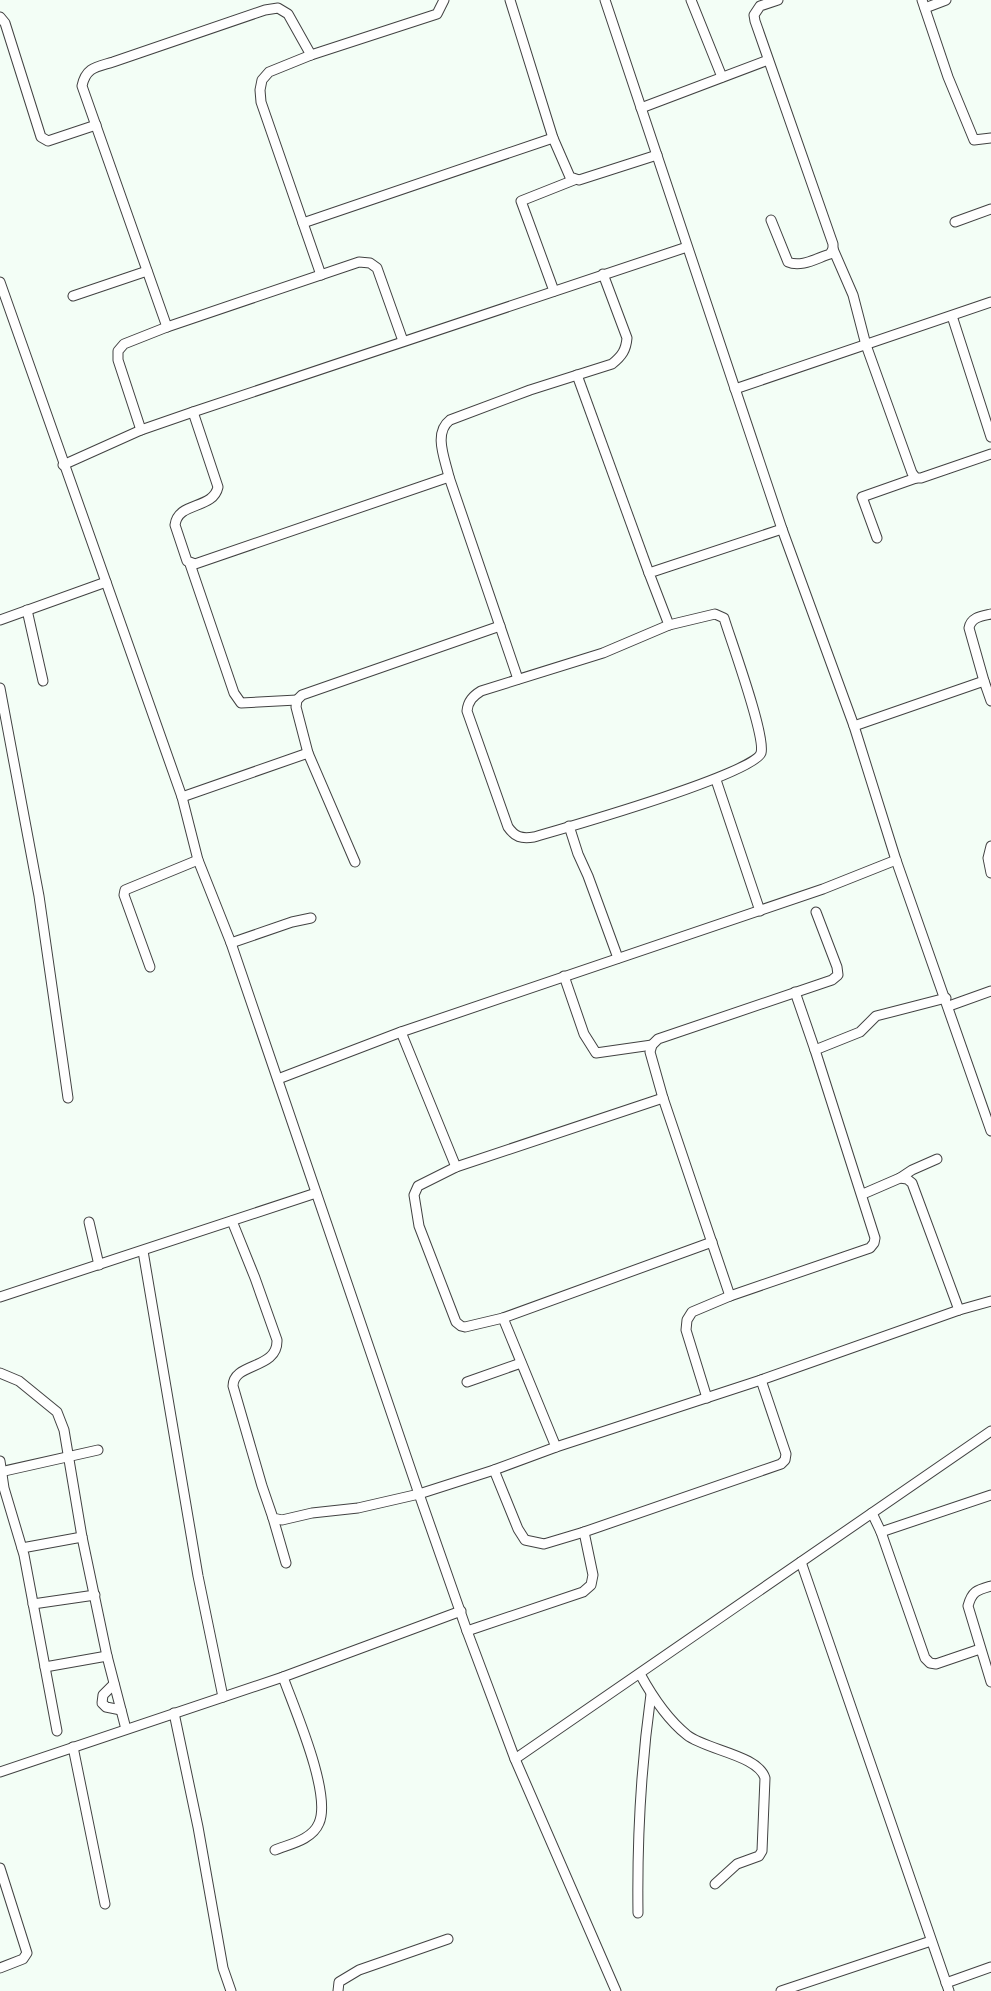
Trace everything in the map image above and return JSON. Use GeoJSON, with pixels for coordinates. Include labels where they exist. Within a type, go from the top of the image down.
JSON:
{"type":"FeatureCollection","features":[{"type":"Feature","properties":{"kind":"street"},"geometry":{"type":"LineString","coordinates":[[320,275],[261,102],[260,90],[262,80],[269,72],[311,55],[437,14],[444,0]]}},
{"type":"Feature","properties":{"kind":"street"},"geometry":{"type":"LineString","coordinates":[[510,0],[553,138],[570,177],[574,180]]}},
{"type":"Feature","properties":{"kind":"street"},"geometry":{"type":"LineString","coordinates":[[605,0],[782,529],[854,726],[896,860],[991,1131]]}},
{"type":"Feature","properties":{"kind":"street"},"geometry":{"type":"LineString","coordinates":[[691,0],[722,78]]}},
{"type":"Feature","properties":{"kind":"street"},"geometry":{"type":"LineString","coordinates":[[778,0],[760,6],[754,15],[830,235],[833,249],[854,295],[866,345],[912,473],[916,478]]}},
{"type":"Feature","properties":{"kind":"street"},"geometry":{"type":"LineString","coordinates":[[946,0],[923,4],[948,78],[974,140],[991,138]]}},
{"type":"Feature","properties":{"kind":"street"},"geometry":{"type":"LineString","coordinates":[[167,327],[82,86],[84,77],[89,70],[265,10],[278,8],[288,14],[311,55]]}},
{"type":"Feature","properties":{"kind":"street"},"geometry":{"type":"LineString","coordinates":[[0,17],[6,23],[41,137],[48,141],[55,140],[96,125]]}},
{"type":"Feature","properties":{"kind":"street"},"geometry":{"type":"LineString","coordinates":[[641,108],[768,60]]}},
{"type":"Feature","properties":{"kind":"street"},"geometry":{"type":"LineString","coordinates":[[303,223],[553,138]]}},
{"type":"Feature","properties":{"kind":"street"},"geometry":{"type":"LineString","coordinates":[[554,291],[521,201],[574,180],[657,155]]}},
{"type":"Feature","properties":{"kind":"street"},"geometry":{"type":"LineString","coordinates":[[955,222],[991,209]]}},
{"type":"Feature","properties":{"kind":"street"},"geometry":{"type":"LineString","coordinates":[[771,220],[788,262],[801,264],[830,254],[833,249]]}},
{"type":"Feature","properties":{"kind":"street"},"geometry":{"type":"LineString","coordinates":[[63,464],[141,430],[687,246]]}},
{"type":"Feature","properties":{"kind":"street"},"geometry":{"type":"LineString","coordinates":[[141,430],[118,360],[118,351],[124,344],[167,327],[358,262],[370,263],[378,268],[402,341]]}},
{"type":"Feature","properties":{"kind":"street"},"geometry":{"type":"LineString","coordinates":[[73,296],[147,271]]}},
{"type":"Feature","properties":{"kind":"street"},"geometry":{"type":"LineString","coordinates":[[518,679],[449,477],[441,444],[441,433],[443,425],[450,420],[612,364],[621,357],[626,347],[627,338],[603,274]]}},
{"type":"Feature","properties":{"kind":"street"},"geometry":{"type":"LineString","coordinates":[[0,282],[182,797],[198,860],[231,943],[418,1494],[467,1631],[515,1759],[616,1991]]}},
{"type":"Feature","properties":{"kind":"street"},"geometry":{"type":"LineString","coordinates":[[735,389],[991,302]]}},
{"type":"Feature","properties":{"kind":"street"},"geometry":{"type":"LineString","coordinates":[[952,316],[991,436]]}},
{"type":"Feature","properties":{"kind":"street"},"geometry":{"type":"LineString","coordinates":[[577,375],[669,626]]}},
{"type":"Feature","properties":{"kind":"street"},"geometry":{"type":"LineString","coordinates":[[193,412],[218,487],[217,494],[213,499],[180,513],[175,524],[234,693],[241,703],[297,700]]}},
{"type":"Feature","properties":{"kind":"street"},"geometry":{"type":"LineString","coordinates":[[877,538],[862,498],[991,454]]}},
{"type":"Feature","properties":{"kind":"street"},"geometry":{"type":"LineString","coordinates":[[190,564],[195,564],[449,477]]}},
{"type":"Feature","properties":{"kind":"street"},"geometry":{"type":"LineString","coordinates":[[649,573],[782,529]]}},
{"type":"Feature","properties":{"kind":"street"},"geometry":{"type":"LineString","coordinates":[[0,620],[106,582]]}},
{"type":"Feature","properties":{"kind":"street"},"geometry":{"type":"LineString","coordinates":[[27,610],[43,681]]}},
{"type":"Feature","properties":{"kind":"street"},"geometry":{"type":"LineString","coordinates":[[715,614],[724,618],[758,725],[763,744],[760,756],[753,762],[716,780],[524,839],[514,836],[508,827],[468,711],[468,704],[473,696],[481,691],[518,679],[603,653],[669,626],[715,614]]}},
{"type":"Feature","properties":{"kind":"street"},"geometry":{"type":"LineString","coordinates":[[991,614],[974,619],[970,622],[969,628],[991,701]]}},
{"type":"Feature","properties":{"kind":"street"},"geometry":{"type":"LineString","coordinates":[[355,862],[308,753],[296,707],[297,700],[302,695],[500,626]]}},
{"type":"Feature","properties":{"kind":"street"},"geometry":{"type":"LineString","coordinates":[[854,726],[984,681]]}},
{"type":"Feature","properties":{"kind":"street"},"geometry":{"type":"LineString","coordinates":[[0,688],[39,896],[68,1098]]}},
{"type":"Feature","properties":{"kind":"street"},"geometry":{"type":"LineString","coordinates":[[182,797],[308,753]]}},
{"type":"Feature","properties":{"kind":"street"},"geometry":{"type":"LineString","coordinates":[[716,780],[760,911]]}},
{"type":"Feature","properties":{"kind":"street"},"geometry":{"type":"LineString","coordinates":[[569,826],[618,958]]}},
{"type":"Feature","properties":{"kind":"street"},"geometry":{"type":"LineString","coordinates":[[991,846],[988,858],[991,874]]}},
{"type":"Feature","properties":{"kind":"street"},"geometry":{"type":"LineString","coordinates":[[150,967],[124,895],[125,890],[198,860]]}},
{"type":"Feature","properties":{"kind":"street"},"geometry":{"type":"LineString","coordinates":[[278,1079],[401,1032],[760,911],[823,889],[896,860]]}},
{"type":"Feature","properties":{"kind":"street"},"geometry":{"type":"LineString","coordinates":[[730,1296],[662,1098],[650,1052],[652,1045],[658,1039],[832,980],[838,975],[837,967],[816,912]]}},
{"type":"Feature","properties":{"kind":"street"},"geometry":{"type":"LineString","coordinates":[[231,943],[292,922],[311,918]]}},
{"type":"Feature","properties":{"kind":"street"},"geometry":{"type":"LineString","coordinates":[[564,976],[584,1034],[596,1053],[652,1045]]}},
{"type":"Feature","properties":{"kind":"street"},"geometry":{"type":"LineString","coordinates":[[815,1050],[860,1032],[876,1016],[991,991]]}},
{"type":"Feature","properties":{"kind":"street"},"geometry":{"type":"LineString","coordinates":[[707,1398],[686,1330],[687,1320],[692,1312],[730,1296],[870,1248],[874,1244],[875,1238],[862,1194],[795,992]]}},
{"type":"Feature","properties":{"kind":"street"},"geometry":{"type":"LineString","coordinates":[[401,1032],[456,1167]]}},
{"type":"Feature","properties":{"kind":"street"},"geometry":{"type":"LineString","coordinates":[[662,1098],[456,1167],[418,1186],[414,1195],[419,1226],[456,1322],[465,1327],[503,1318],[712,1242]]}},
{"type":"Feature","properties":{"kind":"street"},"geometry":{"type":"LineString","coordinates":[[862,1194],[900,1178],[912,1170],[937,1159]]}},
{"type":"Feature","properties":{"kind":"street"},"geometry":{"type":"LineString","coordinates":[[900,1178],[907,1179],[912,1183],[959,1310]]}},
{"type":"Feature","properties":{"kind":"street"},"geometry":{"type":"LineString","coordinates":[[0,1298],[316,1193]]}},
{"type":"Feature","properties":{"kind":"street"},"geometry":{"type":"LineString","coordinates":[[232,1221],[278,1340],[278,1349],[272,1357],[237,1375],[233,1380],[233,1386],[286,1563]]}},
{"type":"Feature","properties":{"kind":"street"},"geometry":{"type":"LineString","coordinates":[[89,1222],[99,1265]]}},
{"type":"Feature","properties":{"kind":"street"},"geometry":{"type":"LineString","coordinates":[[143,1251],[198,1576],[223,1697]]}},
{"type":"Feature","properties":{"kind":"street"},"geometry":{"type":"LineString","coordinates":[[273,1518],[282,1520],[312,1513],[358,1508],[418,1494],[494,1470],[556,1446],[761,1380],[959,1310],[991,1301]]}},
{"type":"Feature","properties":{"kind":"street"},"geometry":{"type":"LineString","coordinates":[[503,1318],[556,1446]]}},
{"type":"Feature","properties":{"kind":"street"},"geometry":{"type":"LineString","coordinates":[[467,1382],[522,1363]]}},
{"type":"Feature","properties":{"kind":"street"},"geometry":{"type":"LineString","coordinates":[[0,1373],[19,1380],[57,1412],[64,1430],[82,1537],[107,1656],[126,1729]]}},
{"type":"Feature","properties":{"kind":"street"},"geometry":{"type":"LineString","coordinates":[[494,1470],[518,1529],[525,1540],[544,1544],[584,1532],[781,1464],[785,1460],[786,1454],[761,1380]]}},
{"type":"Feature","properties":{"kind":"street"},"geometry":{"type":"LineString","coordinates":[[515,1759],[991,1431]]}},
{"type":"Feature","properties":{"kind":"street"},"geometry":{"type":"LineString","coordinates":[[1,1471],[98,1450]]}},
{"type":"Feature","properties":{"kind":"street"},"geometry":{"type":"LineString","coordinates":[[0,1461],[4,1488],[22,1548],[57,1731]]}},
{"type":"Feature","properties":{"kind":"street"},"geometry":{"type":"LineString","coordinates":[[881,1532],[991,1496]]}},
{"type":"Feature","properties":{"kind":"street"},"geometry":{"type":"LineString","coordinates":[[872,1513],[881,1532],[925,1658],[930,1663],[936,1664],[980,1649]]}},
{"type":"Feature","properties":{"kind":"street"},"geometry":{"type":"LineString","coordinates":[[467,1631],[583,1592],[591,1585],[593,1575],[584,1532]]}},
{"type":"Feature","properties":{"kind":"street"},"geometry":{"type":"LineString","coordinates":[[22,1548],[82,1537]]}},
{"type":"Feature","properties":{"kind":"street"},"geometry":{"type":"LineString","coordinates":[[801,1562],[948,1987],[991,1967]]}},
{"type":"Feature","properties":{"kind":"street"},"geometry":{"type":"LineString","coordinates":[[991,1586],[978,1590],[971,1597],[968,1606],[991,1682]]}},
{"type":"Feature","properties":{"kind":"street"},"geometry":{"type":"LineString","coordinates":[[33,1604],[95,1595]]}},
{"type":"Feature","properties":{"kind":"street"},"geometry":{"type":"LineString","coordinates":[[0,1772],[283,1677],[461,1611]]}},
{"type":"Feature","properties":{"kind":"street"},"geometry":{"type":"LineString","coordinates":[[45,1667],[107,1656]]}},
{"type":"Feature","properties":{"kind":"street"},"geometry":{"type":"LineString","coordinates":[[640,1674],[651,1694],[688,1736],[753,1764],[763,1771],[765,1778],[762,1852],[759,1856],[737,1864],[714,1884]]}},
{"type":"Feature","properties":{"kind":"street"},"geometry":{"type":"LineString","coordinates":[[275,1850],[309,1836],[319,1823],[322,1807],[318,1776],[283,1677]]}},
{"type":"Feature","properties":{"kind":"street"},"geometry":{"type":"LineString","coordinates":[[114,1684],[103,1695],[102,1703],[106,1707],[121,1710]]}},
{"type":"Feature","properties":{"kind":"street"},"geometry":{"type":"LineString","coordinates":[[638,1913],[638,1877],[646,1730],[651,1694]]}},
{"type":"Feature","properties":{"kind":"street"},"geometry":{"type":"LineString","coordinates":[[174,1713],[198,1828],[223,1968],[231,1991]]}},
{"type":"Feature","properties":{"kind":"street"},"geometry":{"type":"LineString","coordinates":[[73,1747],[105,1904]]}},
{"type":"Feature","properties":{"kind":"street"},"geometry":{"type":"LineString","coordinates":[[0,1868],[27,1953],[23,1959],[0,1968]]}},
{"type":"Feature","properties":{"kind":"street"},"geometry":{"type":"LineString","coordinates":[[338,1991],[339,1982],[358,1970],[448,1939]]}},
{"type":"Feature","properties":{"kind":"street"},"geometry":{"type":"LineString","coordinates":[[781,1991],[932,1941]]}}]}
